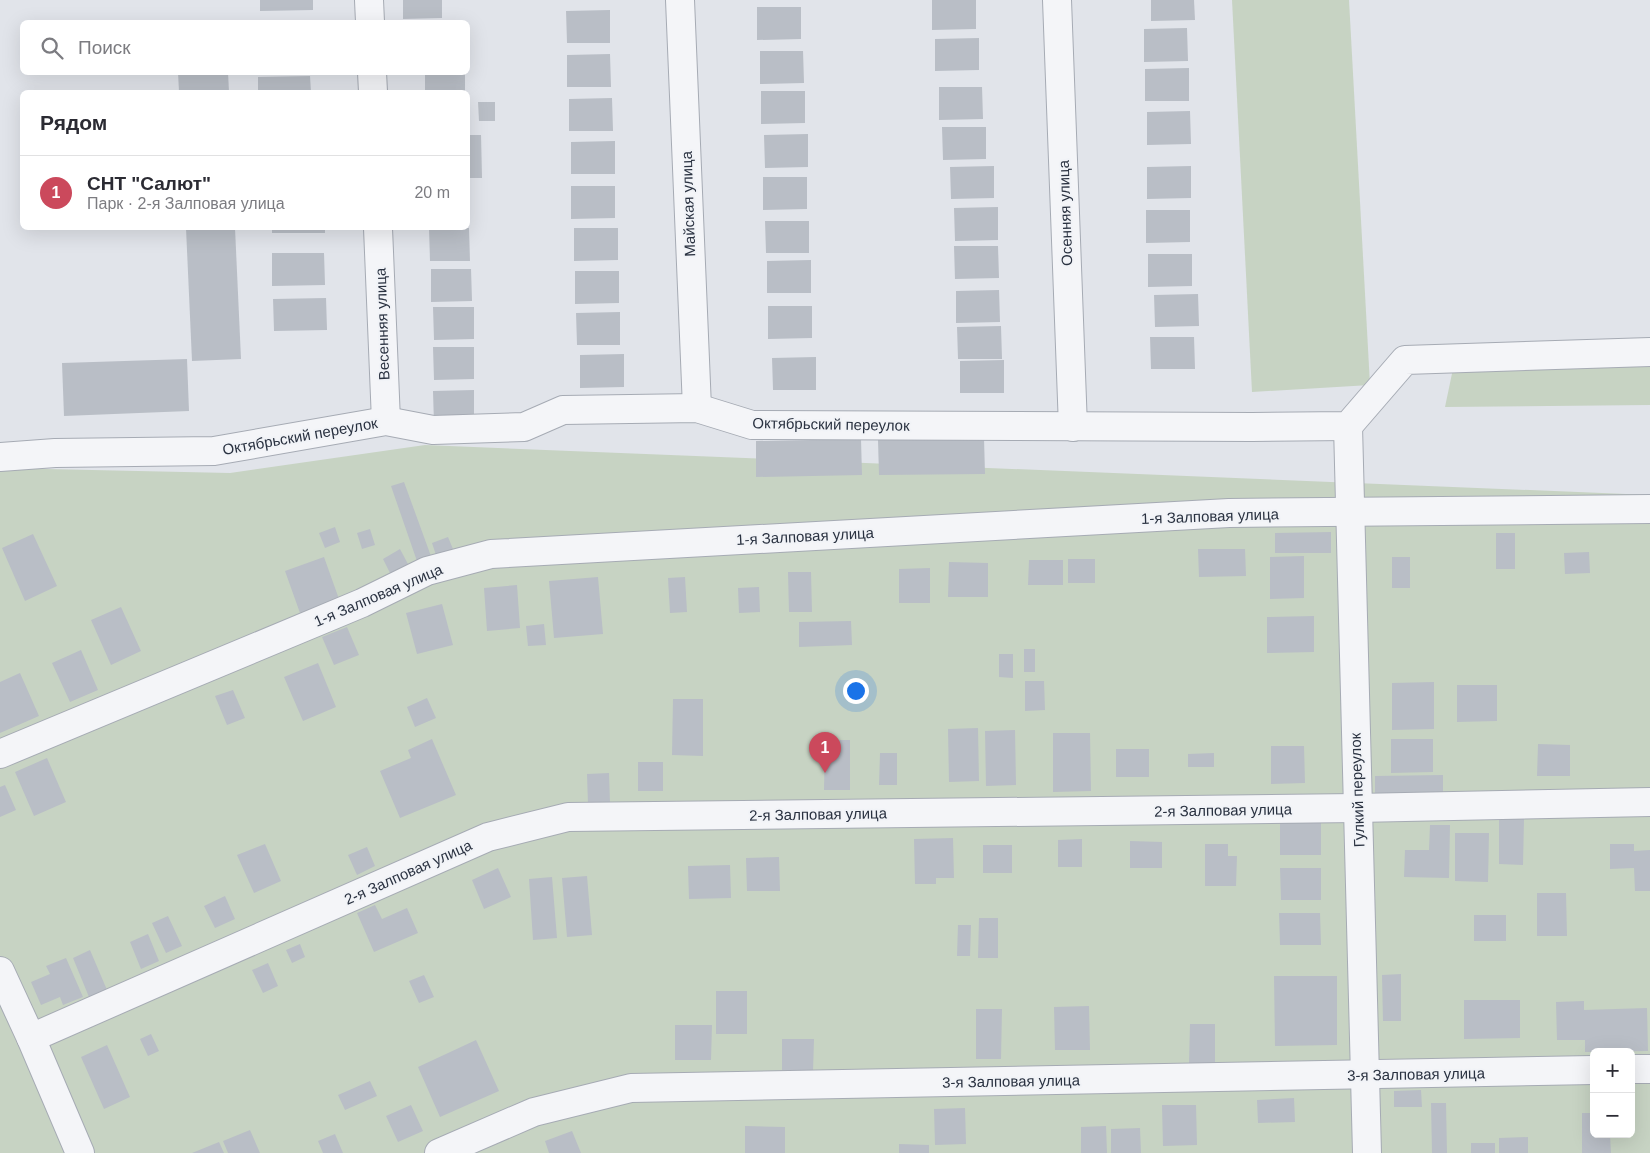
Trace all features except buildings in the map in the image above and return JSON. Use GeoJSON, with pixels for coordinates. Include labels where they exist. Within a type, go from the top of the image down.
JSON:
{"type":"FeatureCollection","features":[{"type":"Feature","properties":{"kind":"street"},"geometry":{"type":"LineString","coordinates":[[369,0],[370,20]]}},
{"type":"Feature","properties":{"kind":"street","name":"Майская улица"},"geometry":{"type":"LineString","coordinates":[[680,0],[696,408]]}},
{"type":"Feature","properties":{"kind":"street","name":"Осенняя улица"},"geometry":{"type":"LineString","coordinates":[[1057,0],[1073,426]]}},
{"type":"Feature","properties":{"kind":"street"},"geometry":{"type":"LineString","coordinates":[[372,75],[373,90]]}},
{"type":"Feature","properties":{"kind":"street","name":"Весенняя улица"},"geometry":{"type":"LineString","coordinates":[[378,230],[386,421]]}},
{"type":"Feature","properties":{"kind":"street"},"geometry":{"type":"LineString","coordinates":[[1348,426],[1406,360],[1650,352]]}},
{"type":"Feature","properties":{"kind":"street","name":"Октябрьский переулок"},"geometry":{"type":"LineString","coordinates":[[0,457],[55,453],[214,451],[386,421],[433,430],[524,428],[563,410],[696,408],[752,425],[1252,428],[1348,426]]}},
{"type":"Feature","properties":{"kind":"street","name":"Гулкий переулок"},"geometry":{"type":"LineString","coordinates":[[1348,426],[1367,1153]]}},
{"type":"Feature","properties":{"kind":"street","name":"1-я Залповая улица"},"geometry":{"type":"LineString","coordinates":[[0,754],[362,603],[427,571],[491,554],[1229,513],[1650,509]]}},
{"type":"Feature","properties":{"kind":"street","name":"2-я Залповая улица"},"geometry":{"type":"LineString","coordinates":[[31,1038],[488,837],[568,817],[1357,808],[1650,802]]}},
{"type":"Feature","properties":{"kind":"street"},"geometry":{"type":"LineString","coordinates":[[0,971],[80,1153]]}},
{"type":"Feature","properties":{"kind":"street"},"geometry":{"type":"LineString","coordinates":[[1635,1069],[1650,1069]]}},
{"type":"Feature","properties":{"kind":"street","name":"3-я Залповая улица"},"geometry":{"type":"LineString","coordinates":[[439,1153],[534,1112],[631,1088],[1590,1070]]}},
{"type":"Feature","properties":{"kind":"green space"},"geometry":{"type":"Polygon","coordinates":[[[1232,0],[1349,0],[1370,385],[1252,392],[1232,0]]]}},
{"type":"Feature","properties":{"kind":"green space"},"geometry":{"type":"Polygon","coordinates":[[[1650,361],[1650,405],[1445,407],[1454,364],[1650,361]]]}},
{"type":"Feature","properties":{"kind":"green space"},"geometry":{"type":"Polygon","coordinates":[[[425,445],[1650,495],[1650,1153],[0,1153],[0,468],[230,473],[425,445]]]}},
{"type":"Feature","properties":{"kind":"place","name":"СНТ \"Салют\""},"geometry":{"type":"Point","coordinates":[825,773]}}]}
